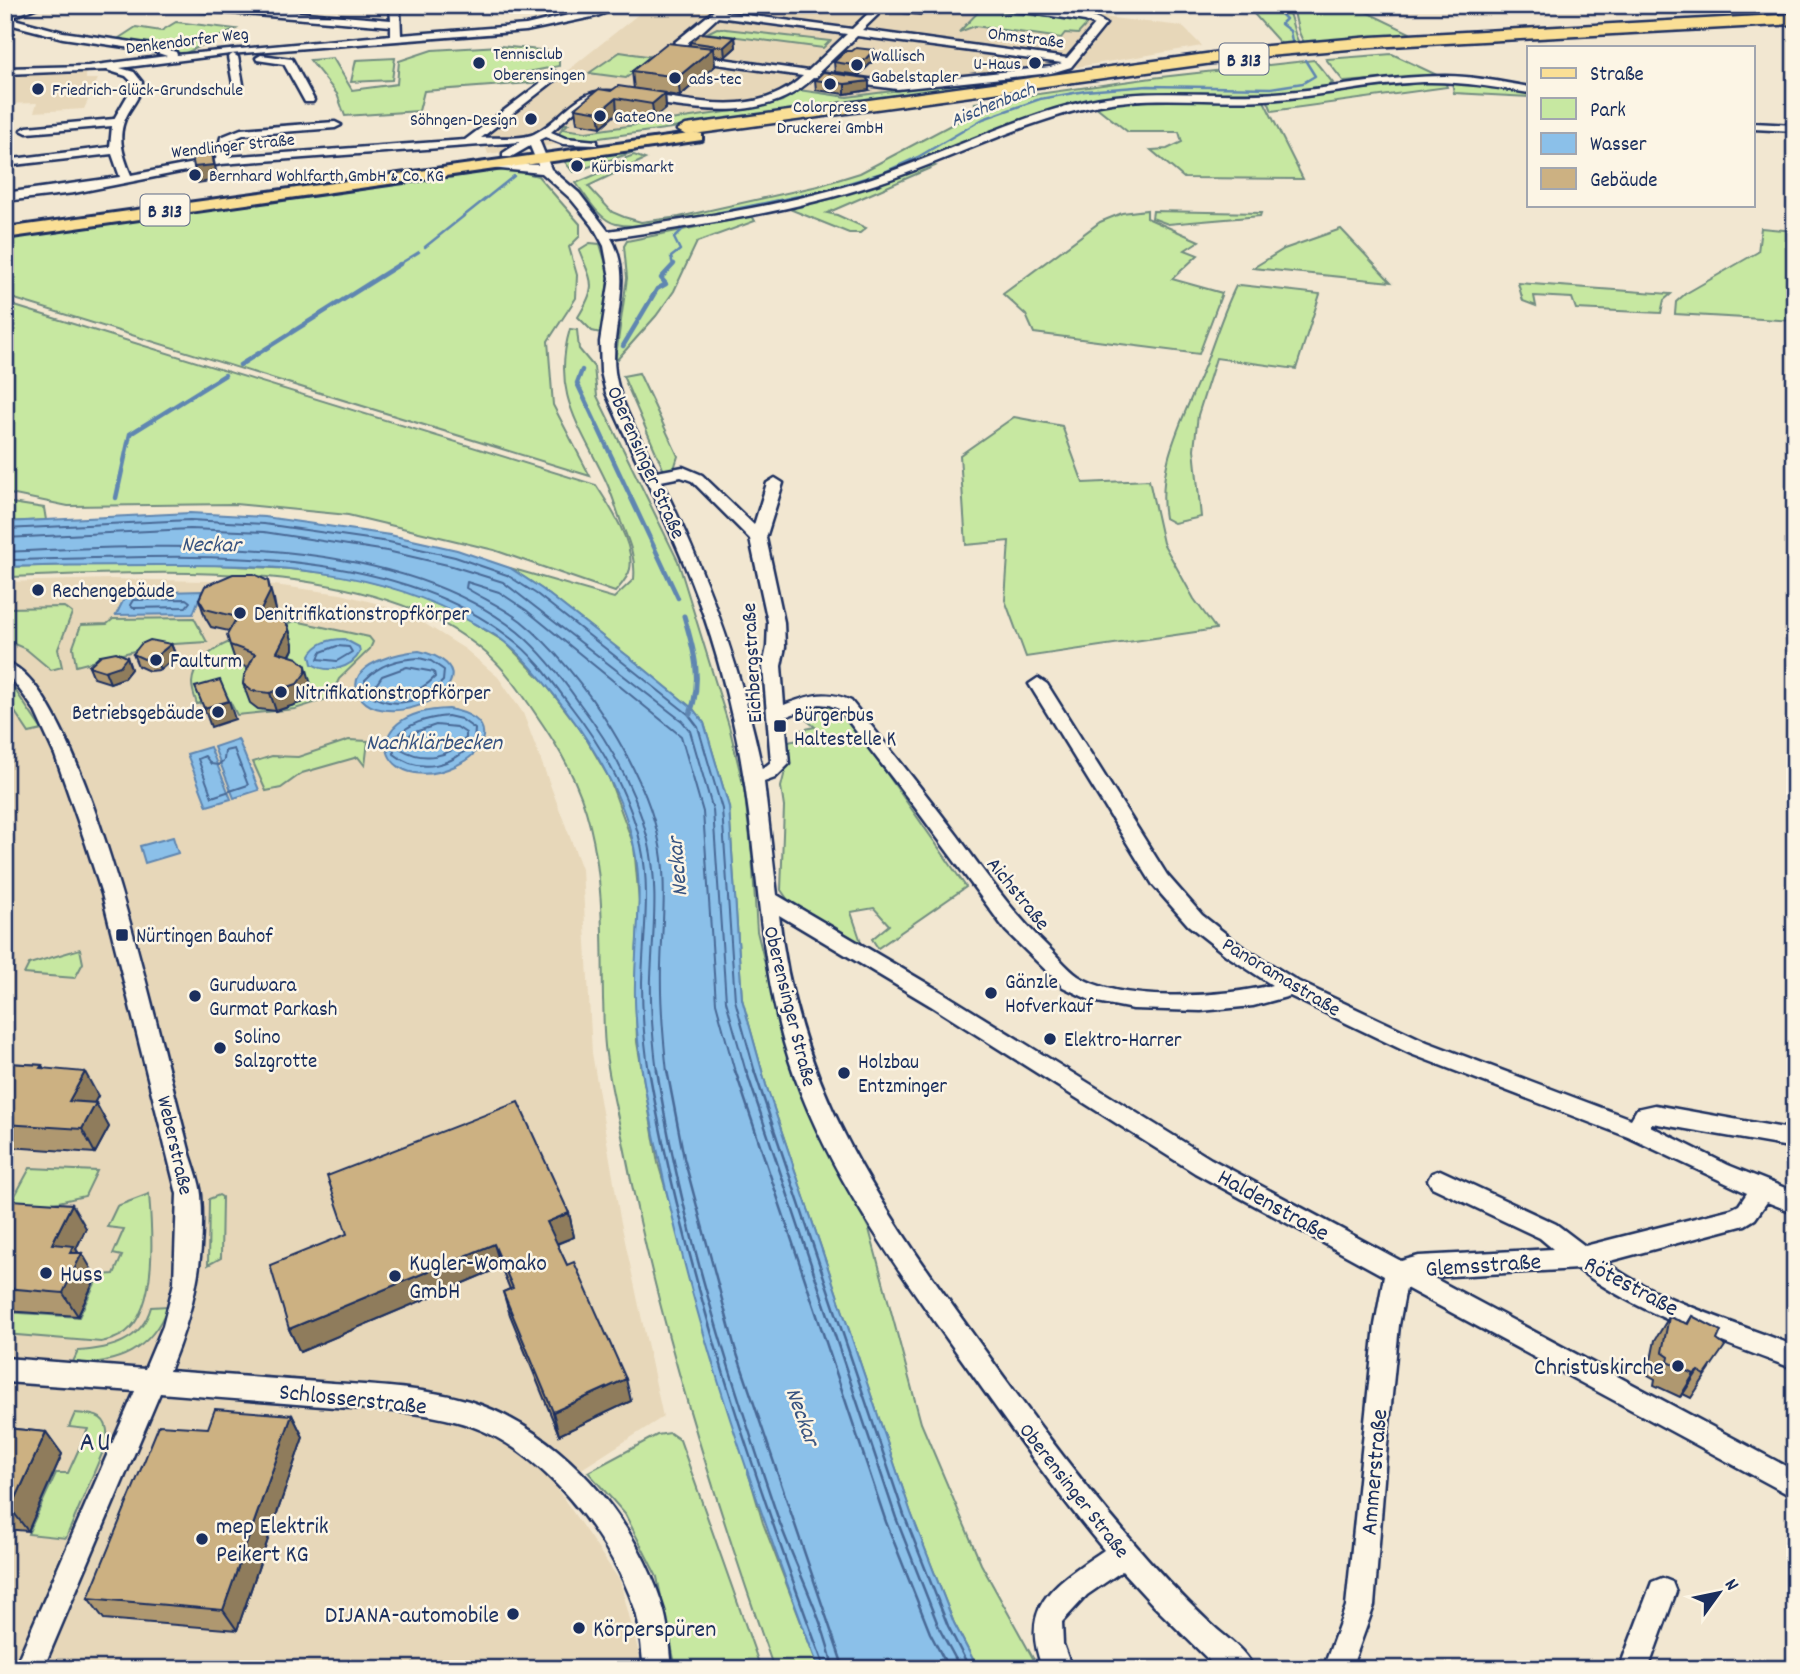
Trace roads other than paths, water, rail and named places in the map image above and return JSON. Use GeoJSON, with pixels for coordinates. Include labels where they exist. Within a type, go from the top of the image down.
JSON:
{"type":"FeatureCollection","features":[{"type":"Feature","properties":{"kind":"highway","name":"B 313"},"geometry":{"type":"LineString","coordinates":[[692,133],[1256,52],[1372,42],[1795,19]]}},
{"type":"Feature","properties":{"kind":"highway","name":"B 313"},"geometry":{"type":"LineString","coordinates":[[692,133],[1292,54],[1795,25]]}},
{"type":"Feature","properties":{"kind":"main road","name":"B 313"},"geometry":{"type":"LineString","coordinates":[[5,225],[545,148],[692,133]]}},
{"type":"Feature","properties":{"kind":"main road","name":"B 313"},"geometry":{"type":"LineString","coordinates":[[5,233],[486,166],[545,148],[692,133]]}},
{"type":"Feature","properties":{"kind":"street"},"geometry":{"type":"LineString","coordinates":[[5,19],[38,5]]}},
{"type":"Feature","properties":{"kind":"street"},"geometry":{"type":"LineString","coordinates":[[168,5],[395,23]]}},
{"type":"Feature","properties":{"kind":"street"},"geometry":{"type":"LineString","coordinates":[[397,40],[391,6],[423,5]]}},
{"type":"Feature","properties":{"kind":"street","name":"Denkendorfer Weg"},"geometry":{"type":"LineString","coordinates":[[5,71],[108,67],[179,57],[526,29],[594,14],[621,5]]}},
{"type":"Feature","properties":{"kind":"street"},"geometry":{"type":"LineString","coordinates":[[679,47],[678,45],[727,5]]}},
{"type":"Feature","properties":{"kind":"street"},"geometry":{"type":"LineString","coordinates":[[545,148],[583,101],[596,95],[615,94],[706,107],[732,107],[783,96],[883,5]]}},
{"type":"Feature","properties":{"kind":"street","name":"Ohmstraße"},"geometry":{"type":"LineString","coordinates":[[716,14],[1070,61],[1101,24],[1098,21],[982,5]]}},
{"type":"Feature","properties":{"kind":"street"},"geometry":{"type":"LineString","coordinates":[[5,19],[63,35],[163,50],[179,57],[283,59],[288,61],[309,100]]}},
{"type":"Feature","properties":{"kind":"street"},"geometry":{"type":"LineString","coordinates":[[667,54],[906,86],[1051,70],[1066,66],[1070,61]]}},
{"type":"Feature","properties":{"kind":"street"},"geometry":{"type":"LineString","coordinates":[[233,57],[238,84]]}},
{"type":"Feature","properties":{"kind":"street"},"geometry":{"type":"LineString","coordinates":[[108,67],[130,74],[137,82],[135,95],[118,122],[115,150],[126,178]]}},
{"type":"Feature","properties":{"kind":"street"},"geometry":{"type":"LineString","coordinates":[[467,144],[555,75]]}},
{"type":"Feature","properties":{"kind":"street"},"geometry":{"type":"LineString","coordinates":[[605,235],[740,215],[841,191],[876,181],[1017,125],[1104,100],[1163,95],[1265,97],[1433,79],[1475,81],[1527,90]]}},
{"type":"Feature","properties":{"kind":"street"},"geometry":{"type":"LineString","coordinates":[[27,130],[118,122]]}},
{"type":"Feature","properties":{"kind":"street"},"geometry":{"type":"LineString","coordinates":[[221,161],[225,139],[241,132],[335,125]]}},
{"type":"Feature","properties":{"kind":"street"},"geometry":{"type":"LineString","coordinates":[[1755,126],[1795,128]]}},
{"type":"Feature","properties":{"kind":"street","name":"Wendlinger Straße"},"geometry":{"type":"LineString","coordinates":[[5,197],[74,189],[221,161],[467,144],[545,148]]}},
{"type":"Feature","properties":{"kind":"street","name":"Oberensinger Straße"},"geometry":{"type":"LineString","coordinates":[[545,148],[575,196],[605,235],[615,262],[616,278],[607,342],[608,372],[613,393],[708,603],[733,684],[755,778],[772,945],[797,1045],[814,1097],[847,1165],[932,1297],[1023,1423],[1123,1553],[1168,1604],[1240,1669]]}},
{"type":"Feature","properties":{"kind":"street"},"geometry":{"type":"LineString","coordinates":[[5,163],[115,150]]}},
{"type":"Feature","properties":{"kind":"street"},"geometry":{"type":"LineString","coordinates":[[652,478],[682,472],[697,478],[758,538],[775,484]]}},
{"type":"Feature","properties":{"kind":"street","name":"Eichbergstraße"},"geometry":{"type":"LineString","coordinates":[[755,778],[768,774],[780,764],[772,666],[776,647],[776,622],[758,538]]}},
{"type":"Feature","properties":{"kind":"street","name":"Weberstraße"},"geometry":{"type":"LineString","coordinates":[[5,667],[17,674],[42,708],[64,755],[96,844],[112,894],[186,1173],[189,1194],[186,1283],[175,1326],[154,1381],[28,1669]]}},
{"type":"Feature","properties":{"kind":"street","name":"Panoramastraße"},"geometry":{"type":"LineString","coordinates":[[1038,684],[1160,880],[1210,933],[1292,988],[1419,1048],[1636,1130],[1795,1203]]}},
{"type":"Feature","properties":{"kind":"street","name":"Aichstraße"},"geometry":{"type":"LineString","coordinates":[[777,713],[794,710],[818,697],[829,698],[845,705],[921,801],[1013,926],[1054,968],[1085,989],[1114,999],[1201,1003],[1253,998],[1292,988]]}},
{"type":"Feature","properties":{"kind":"street","name":"Haldenstraße"},"geometry":{"type":"LineString","coordinates":[[766,899],[938,1000],[1203,1166],[1795,1485]]}},
{"type":"Feature","properties":{"kind":"street"},"geometry":{"type":"LineString","coordinates":[[1636,1130],[1645,1115],[1655,1114],[1795,1139]]}},
{"type":"Feature","properties":{"kind":"street","name":"Rötestraße"},"geometry":{"type":"LineString","coordinates":[[1440,1180],[1548,1231],[1611,1280],[1673,1309],[1795,1358]]}},
{"type":"Feature","properties":{"kind":"street","name":"Glemsstraße"},"geometry":{"type":"LineString","coordinates":[[1397,1272],[1419,1267],[1580,1258],[1737,1218],[1747,1212],[1762,1190]]}},
{"type":"Feature","properties":{"kind":"street","name":"Ammerstraße"},"geometry":{"type":"LineString","coordinates":[[1337,1669],[1360,1606],[1387,1325],[1397,1272]]}},
{"type":"Feature","properties":{"kind":"street","name":"Schlosserstraße"},"geometry":{"type":"LineString","coordinates":[[5,1370],[418,1401],[483,1419],[531,1444],[571,1478],[616,1538],[649,1607],[658,1669]]}},
{"type":"Feature","properties":{"kind":"street"},"geometry":{"type":"LineString","coordinates":[[1058,1669],[1048,1646],[1047,1625],[1053,1609],[1063,1598],[1123,1553]]}},
{"type":"Feature","properties":{"kind":"street"},"geometry":{"type":"LineString","coordinates":[[1633,1669],[1662,1592]]}},
{"type":"Feature","properties":{"kind":"water","name":"Neckar"},"geometry":{"type":"Polygon","coordinates":[[[190,513],[265,517],[390,535],[457,550],[510,568],[542,589],[643,668],[693,709],[704,723],[729,807],[742,999],[766,1085],[911,1513],[954,1623],[978,1669],[819,1669],[766,1526],[718,1382],[677,1236],[645,1088],[637,1037],[635,984],[639,898],[634,847],[616,793],[577,725],[538,676],[503,641],[437,604],[399,590],[360,580],[280,568],[199,565],[5,567],[5,522],[190,513]]]}},
{"type":"Feature","properties":{"kind":"water"},"geometry":{"type":"Polygon","coordinates":[[[202,591],[193,614],[116,615],[127,593],[202,591]]]}},
{"type":"Feature","properties":{"kind":"water"},"geometry":{"type":"Polygon","coordinates":[[[344,639],[359,647],[360,652],[351,662],[332,669],[312,664],[310,655],[316,647],[329,641],[344,639]]]}},
{"type":"Feature","properties":{"kind":"water","name":"Nachklärbecken"},"geometry":{"type":"Polygon","coordinates":[[[419,651],[440,659],[450,668],[450,681],[438,696],[415,707],[389,710],[366,703],[359,695],[356,684],[359,675],[366,668],[388,657],[419,651]]]}},
{"type":"Feature","properties":{"kind":"water","name":"Nachklärbecken"},"geometry":{"type":"Polygon","coordinates":[[[449,709],[462,712],[479,722],[483,734],[475,753],[455,766],[430,773],[409,772],[395,763],[388,751],[388,737],[398,724],[418,713],[449,709]]]}},
{"type":"Feature","properties":{"kind":"water"},"geometry":{"type":"Polygon","coordinates":[[[238,739],[259,790],[234,798],[214,747],[238,739]]]}},
{"type":"Feature","properties":{"kind":"water"},"geometry":{"type":"Polygon","coordinates":[[[210,747],[231,799],[207,806],[187,754],[210,747]]]}},
{"type":"Feature","properties":{"kind":"water"},"geometry":{"type":"Polygon","coordinates":[[[173,837],[178,853],[145,863],[140,846],[173,837]]]}},
{"type":"Feature","properties":{"kind":"waterway","name":"Aischenbach"},"geometry":{"type":"LineString","coordinates":[[1278,5],[1278,11],[1286,19],[1281,24],[1290,31],[1292,41]]}},
{"type":"Feature","properties":{"kind":"waterway","name":"Aischenbach"},"geometry":{"type":"LineString","coordinates":[[716,213],[823,191],[885,172],[918,157],[983,119],[1040,99],[1085,91],[1148,86],[1271,88],[1303,83],[1315,76],[1305,60]]}},
{"type":"Feature","properties":{"kind":"waterway"},"geometry":{"type":"LineString","coordinates":[[425,247],[514,176]]}},
{"type":"Feature","properties":{"kind":"waterway","name":"Aischenbach"},"geometry":{"type":"LineString","coordinates":[[673,265],[671,257],[680,250],[674,238],[682,230]]}},
{"type":"Feature","properties":{"kind":"waterway"},"geometry":{"type":"LineString","coordinates":[[398,265],[419,252]]}},
{"type":"Feature","properties":{"kind":"waterway"},"geometry":{"type":"LineString","coordinates":[[240,365],[400,264]]}},
{"type":"Feature","properties":{"kind":"waterway","name":"Aischenbach"},"geometry":{"type":"LineString","coordinates":[[623,346],[657,289],[666,284],[661,278],[674,264]]}},
{"type":"Feature","properties":{"kind":"waterway","name":"Aischenbach"},"geometry":{"type":"LineString","coordinates":[[582,370],[577,383],[678,598]]}},
{"type":"Feature","properties":{"kind":"waterway"},"geometry":{"type":"LineString","coordinates":[[116,498],[130,434],[225,375]]}},
{"type":"Feature","properties":{"kind":"waterway","name":"Aischenbach"},"geometry":{"type":"LineString","coordinates":[[684,616],[696,665],[696,689],[690,714]]}},
{"type":"Feature","properties":{"kind":"place","name":"Tennisclub Oberensingen"},"geometry":{"type":"Point","coordinates":[479,63]}},
{"type":"Feature","properties":{"kind":"place","name":"U-Haus"},"geometry":{"type":"Point","coordinates":[1035,63]}},
{"type":"Feature","properties":{"kind":"place","name":"Wallisch Gabelstapler"},"geometry":{"type":"Point","coordinates":[857,65]}},
{"type":"Feature","properties":{"kind":"place","name":"ads-tec"},"geometry":{"type":"Point","coordinates":[675,78]}},
{"type":"Feature","properties":{"kind":"place","name":"Colorpress Druckerei GmbH"},"geometry":{"type":"Point","coordinates":[830,84]}},
{"type":"Feature","properties":{"kind":"place","name":"Friedrich-Glück-Grundschule"},"geometry":{"type":"Point","coordinates":[38,89]}},
{"type":"Feature","properties":{"kind":"place","name":"GateOne"},"geometry":{"type":"Point","coordinates":[600,116]}},
{"type":"Feature","properties":{"kind":"place","name":"Söhngen-Design"},"geometry":{"type":"Point","coordinates":[531,119]}},
{"type":"Feature","properties":{"kind":"place","name":"Kürbismarkt"},"geometry":{"type":"Point","coordinates":[577,166]}},
{"type":"Feature","properties":{"kind":"place","name":"Bernhard Wohlfarth GmbH & Co. KG"},"geometry":{"type":"Point","coordinates":[195,175]}},
{"type":"Feature","properties":{"kind":"place","name":"Rechengebäude"},"geometry":{"type":"Point","coordinates":[38,590]}},
{"type":"Feature","properties":{"kind":"place","name":"Denitrifikationstropfkörper"},"geometry":{"type":"Point","coordinates":[240,613]}},
{"type":"Feature","properties":{"kind":"place","name":"Faulturm"},"geometry":{"type":"Point","coordinates":[156,660]}},
{"type":"Feature","properties":{"kind":"place","name":"Nitrifikationstropfkörper"},"geometry":{"type":"Point","coordinates":[281,692]}},
{"type":"Feature","properties":{"kind":"place","name":"Betriebsgebäude"},"geometry":{"type":"Point","coordinates":[218,712]}},
{"type":"Feature","properties":{"kind":"place","name":"Bürgerbus Haltestelle K"},"geometry":{"type":"Point","coordinates":[780,726]}},
{"type":"Feature","properties":{"kind":"place","name":"Nürtingen Bauhof"},"geometry":{"type":"Point","coordinates":[122,935]}},
{"type":"Feature","properties":{"kind":"place","name":"Gänzle Hofverkauf"},"geometry":{"type":"Point","coordinates":[991,993]}},
{"type":"Feature","properties":{"kind":"place","name":"Gurudwara Gurmat Parkash"},"geometry":{"type":"Point","coordinates":[195,996]}},
{"type":"Feature","properties":{"kind":"place","name":"Elektro-Harrer"},"geometry":{"type":"Point","coordinates":[1050,1039]}},
{"type":"Feature","properties":{"kind":"place","name":"Solino Salzgrotte"},"geometry":{"type":"Point","coordinates":[220,1048]}},
{"type":"Feature","properties":{"kind":"place","name":"Holzbau Entzminger"},"geometry":{"type":"Point","coordinates":[844,1073]}},
{"type":"Feature","properties":{"kind":"place","name":"Huss"},"geometry":{"type":"Point","coordinates":[46,1273]}},
{"type":"Feature","properties":{"kind":"place","name":"Kugler-Womako GmbH"},"geometry":{"type":"Point","coordinates":[395,1276]}},
{"type":"Feature","properties":{"kind":"place","name":"Christuskirche"},"geometry":{"type":"Point","coordinates":[1678,1366]}},
{"type":"Feature","properties":{"kind":"place","name":"mep Elektrik Peikert KG"},"geometry":{"type":"Point","coordinates":[202,1539]}},
{"type":"Feature","properties":{"kind":"place","name":"DIJANA-automobile"},"geometry":{"type":"Point","coordinates":[513,1614]}},
{"type":"Feature","properties":{"kind":"place","name":"Körperspüren"},"geometry":{"type":"Point","coordinates":[579,1628]}},
{"type":"Feature","properties":{"kind":"district","name":"AU"},"geometry":{"type":"Point","coordinates":[96,1440]}}]}
